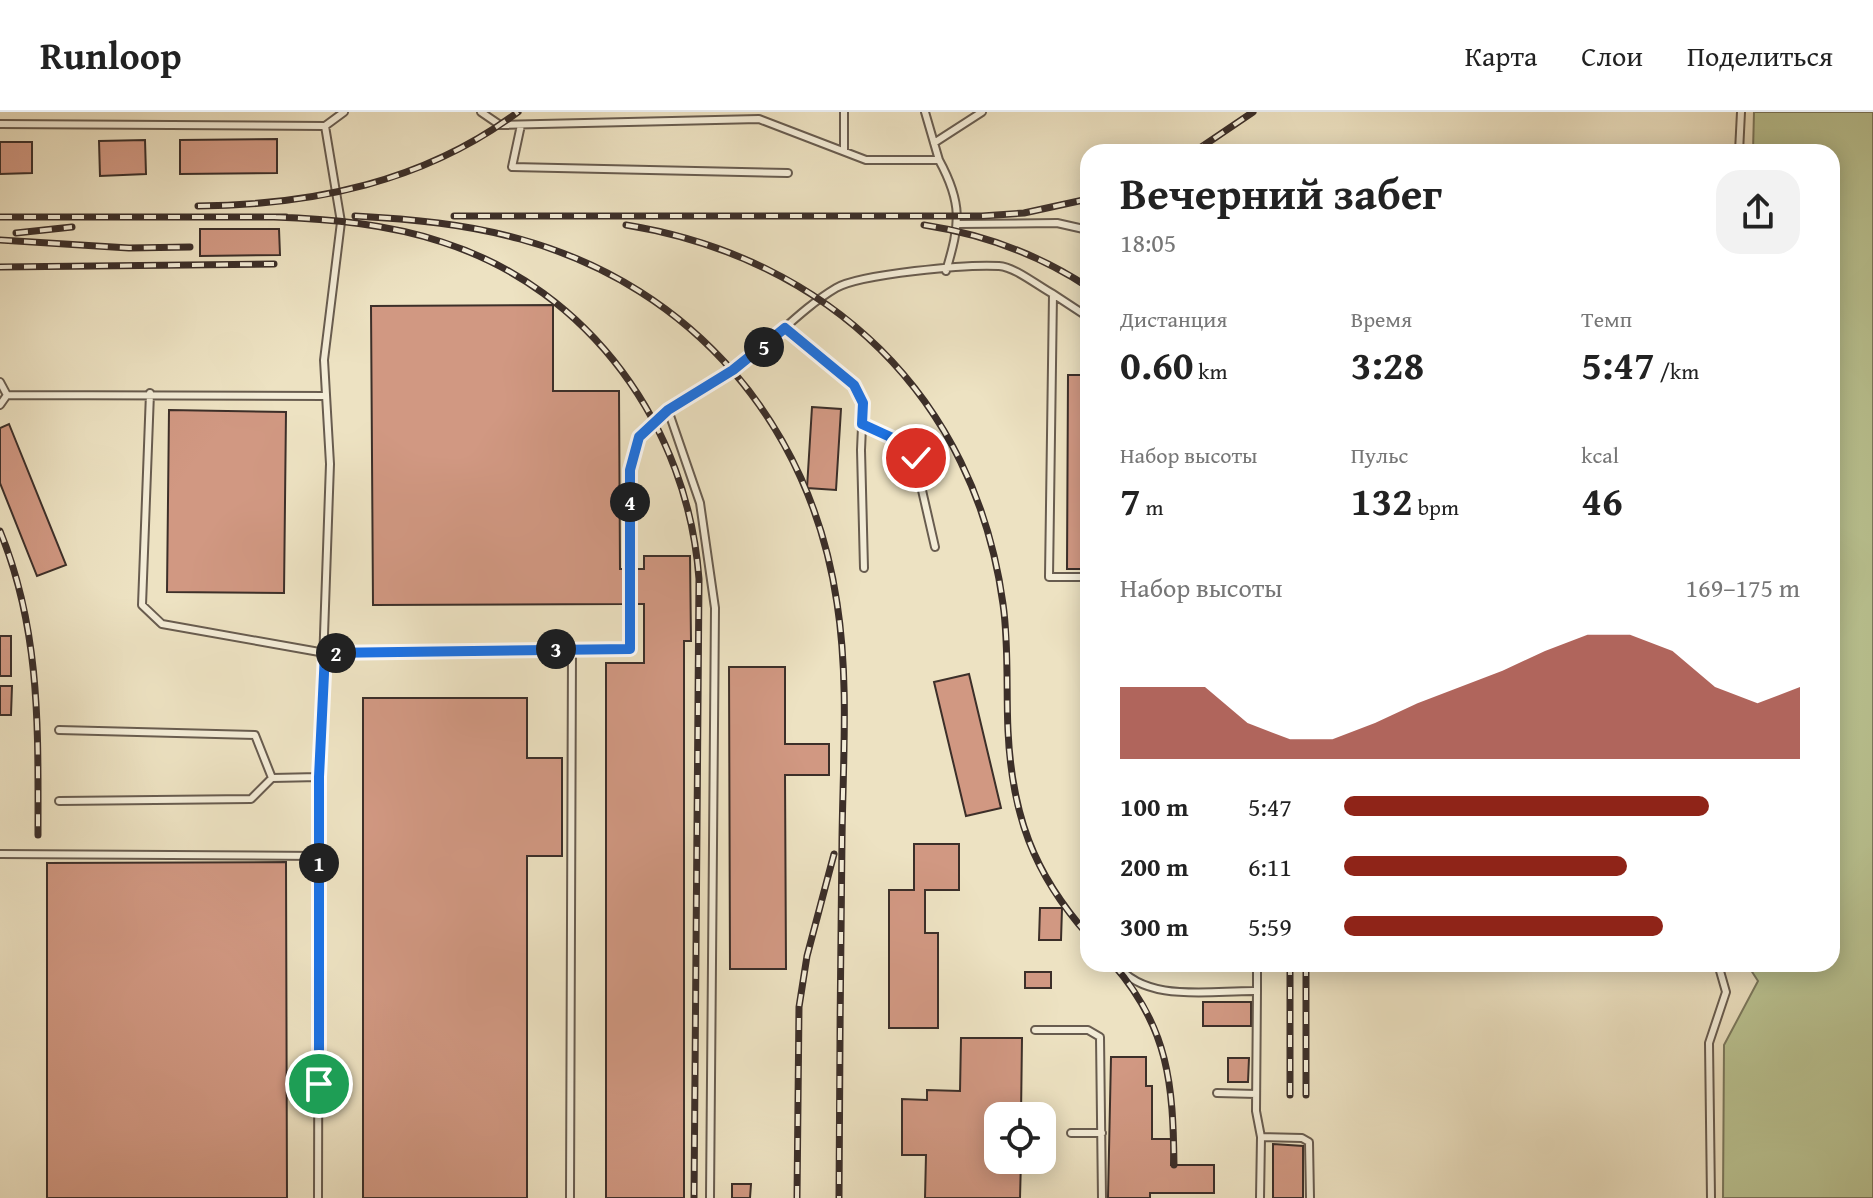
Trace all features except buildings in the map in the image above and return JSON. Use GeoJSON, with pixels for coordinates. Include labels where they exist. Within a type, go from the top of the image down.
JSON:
{"type":"FeatureCollection","features":[{"type":"Feature","properties":{"kind":"lane"},"geometry":{"type":"LineString","coordinates":[[0,124],[325,126],[344,112]]}},
{"type":"Feature","properties":{"kind":"lane"},"geometry":{"type":"LineString","coordinates":[[481,112],[500,125],[759,115],[866,160],[939,160]]}},
{"type":"Feature","properties":{"kind":"lane"},"geometry":{"type":"LineString","coordinates":[[844,112],[844,150]]}},
{"type":"Feature","properties":{"kind":"lane"},"geometry":{"type":"LineString","coordinates":[[925,112],[939,160],[954,187],[958,224],[946,271]]}},
{"type":"Feature","properties":{"kind":"lane"},"geometry":{"type":"LineString","coordinates":[[934,143],[982,112]]}},
{"type":"Feature","properties":{"kind":"lane"},"geometry":{"type":"LineString","coordinates":[[1739,144],[1741,112]]}},
{"type":"Feature","properties":{"kind":"lane"},"geometry":{"type":"LineString","coordinates":[[521,125],[512,167],[788,173]]}},
{"type":"Feature","properties":{"kind":"lane"},"geometry":{"type":"LineString","coordinates":[[318,1198],[319,777],[330,464],[325,396],[325,333],[341,222],[325,126]]}},
{"type":"Feature","properties":{"kind":"lane"},"geometry":{"type":"LineString","coordinates":[[958,224],[1057,223],[1080,228]]}},
{"type":"Feature","properties":{"kind":"lane"},"geometry":{"type":"LineString","coordinates":[[150,393],[142,605],[162,624],[325,653],[630,649],[631,458],[639,437],[668,410],[733,370],[821,298],[849,281],[1002,266],[1080,312]]}},
{"type":"Feature","properties":{"kind":"lane"},"geometry":{"type":"LineString","coordinates":[[1053,294],[1049,577],[1080,577]]}},
{"type":"Feature","properties":{"kind":"lane"},"geometry":{"type":"LineString","coordinates":[[785,328],[854,385],[863,403],[864,568]]}},
{"type":"Feature","properties":{"kind":"lane"},"geometry":{"type":"LineString","coordinates":[[0,382],[7,395]]}},
{"type":"Feature","properties":{"kind":"lane"},"geometry":{"type":"LineString","coordinates":[[7,395],[150,393],[325,396]]}},
{"type":"Feature","properties":{"kind":"lane"},"geometry":{"type":"LineString","coordinates":[[0,405],[7,395]]}},
{"type":"Feature","properties":{"kind":"lane"},"geometry":{"type":"LineString","coordinates":[[668,410],[700,503],[715,608],[710,1198]]}},
{"type":"Feature","properties":{"kind":"lane"},"geometry":{"type":"LineString","coordinates":[[862,424],[913,451],[935,547]]}},
{"type":"Feature","properties":{"kind":"lane"},"geometry":{"type":"LineString","coordinates":[[570,1198],[572,649]]}},
{"type":"Feature","properties":{"kind":"lane"},"geometry":{"type":"LineString","coordinates":[[59,730],[255,735],[272,778]]}},
{"type":"Feature","properties":{"kind":"lane"},"geometry":{"type":"LineString","coordinates":[[59,801],[251,799],[272,778],[319,777]]}},
{"type":"Feature","properties":{"kind":"lane"},"geometry":{"type":"LineString","coordinates":[[0,854],[319,856]]}},
{"type":"Feature","properties":{"kind":"lane"},"geometry":{"type":"LineString","coordinates":[[1124,972],[1135,984],[1156,990],[1257,991]]}},
{"type":"Feature","properties":{"kind":"lane"},"geometry":{"type":"LineString","coordinates":[[1257,972],[1256,1094],[1261,1137],[1260,1198]]}},
{"type":"Feature","properties":{"kind":"lane"},"geometry":{"type":"LineString","coordinates":[[1711,1198],[1709,1043],[1726,992],[1720,972]]}},
{"type":"Feature","properties":{"kind":"lane"},"geometry":{"type":"LineString","coordinates":[[1035,1030],[1088,1030],[1100,1037],[1102,1198]]}},
{"type":"Feature","properties":{"kind":"lane"},"geometry":{"type":"LineString","coordinates":[[1217,1093],[1256,1094]]}},
{"type":"Feature","properties":{"kind":"lane"},"geometry":{"type":"LineString","coordinates":[[1071,1133],[1102,1133]]}},
{"type":"Feature","properties":{"kind":"lane"},"geometry":{"type":"LineString","coordinates":[[1261,1137],[1302,1138],[1309,1142],[1310,1198]]}},
{"type":"Feature","properties":{"kind":"green space"},"geometry":{"type":"Polygon","coordinates":[[[1754,112],[1873,112],[1873,1198],[1723,1198],[1724,1045],[1758,981],[1752,972],[1840,972],[1840,144],[1753,144],[1754,112]]]}},
{"type":"Feature","properties":{"kind":"railway"},"geometry":{"type":"LineString","coordinates":[[198,206],[283,201],[366,185],[445,156],[518,112]]}},
{"type":"Feature","properties":{"kind":"railway"},"geometry":{"type":"LineString","coordinates":[[1206,144],[1253,112]]}},
{"type":"Feature","properties":{"kind":"railway"},"geometry":{"type":"LineString","coordinates":[[454,216],[982,216],[1024,213],[1080,201]]}},
{"type":"Feature","properties":{"kind":"railway"},"geometry":{"type":"LineString","coordinates":[[355,216],[438,223],[520,239],[583,261],[639,291],[690,329],[734,373],[771,423],[801,478],[823,539],[837,603],[843,661],[839,1198]]}},
{"type":"Feature","properties":{"kind":"railway"},"geometry":{"type":"LineString","coordinates":[[0,217],[286,217]]}},
{"type":"Feature","properties":{"kind":"railway"},"geometry":{"type":"LineString","coordinates":[[274,217],[359,224],[422,236],[495,264],[543,293],[585,329],[622,371],[652,418],[675,469],[691,523],[699,579],[694,1198]]}},
{"type":"Feature","properties":{"kind":"railway"},"geometry":{"type":"LineString","coordinates":[[626,225],[699,242],[767,269],[827,305],[880,349],[925,402],[961,462],[987,530],[1005,620],[1010,761],[1021,816],[1040,865],[1053,889],[1080,925]]}},
{"type":"Feature","properties":{"kind":"railway"},"geometry":{"type":"LineString","coordinates":[[924,225],[1009,247],[1080,282]]}},
{"type":"Feature","properties":{"kind":"railway"},"geometry":{"type":"LineString","coordinates":[[16,233],[72,227]]}},
{"type":"Feature","properties":{"kind":"railway"},"geometry":{"type":"LineString","coordinates":[[0,240],[129,248],[190,247]]}},
{"type":"Feature","properties":{"kind":"railway"},"geometry":{"type":"LineString","coordinates":[[0,267],[274,264]]}},
{"type":"Feature","properties":{"kind":"railway"},"geometry":{"type":"LineString","coordinates":[[0,531],[13,568],[30,643],[37,719],[38,835]]}},
{"type":"Feature","properties":{"kind":"railway"},"geometry":{"type":"LineString","coordinates":[[797,1198],[799,1007],[807,956],[834,854]]}},
{"type":"Feature","properties":{"kind":"railway"},"geometry":{"type":"LineString","coordinates":[[1119,972],[1146,1011],[1164,1058],[1172,1109],[1174,1165]]}},
{"type":"Feature","properties":{"kind":"railway"},"geometry":{"type":"LineString","coordinates":[[1290,972],[1290,1095]]}},
{"type":"Feature","properties":{"kind":"railway"},"geometry":{"type":"LineString","coordinates":[[1306,972],[1306,1095]]}},
{"type":"Feature","properties":{"kind":"route"},"geometry":{"type":"LineString","coordinates":[[319,1084],[319,777],[325,653],[630,649],[630,470],[639,437],[668,410],[753,356],[785,328],[854,385],[863,403],[862,424],[910,446],[916,458]]}}]}
